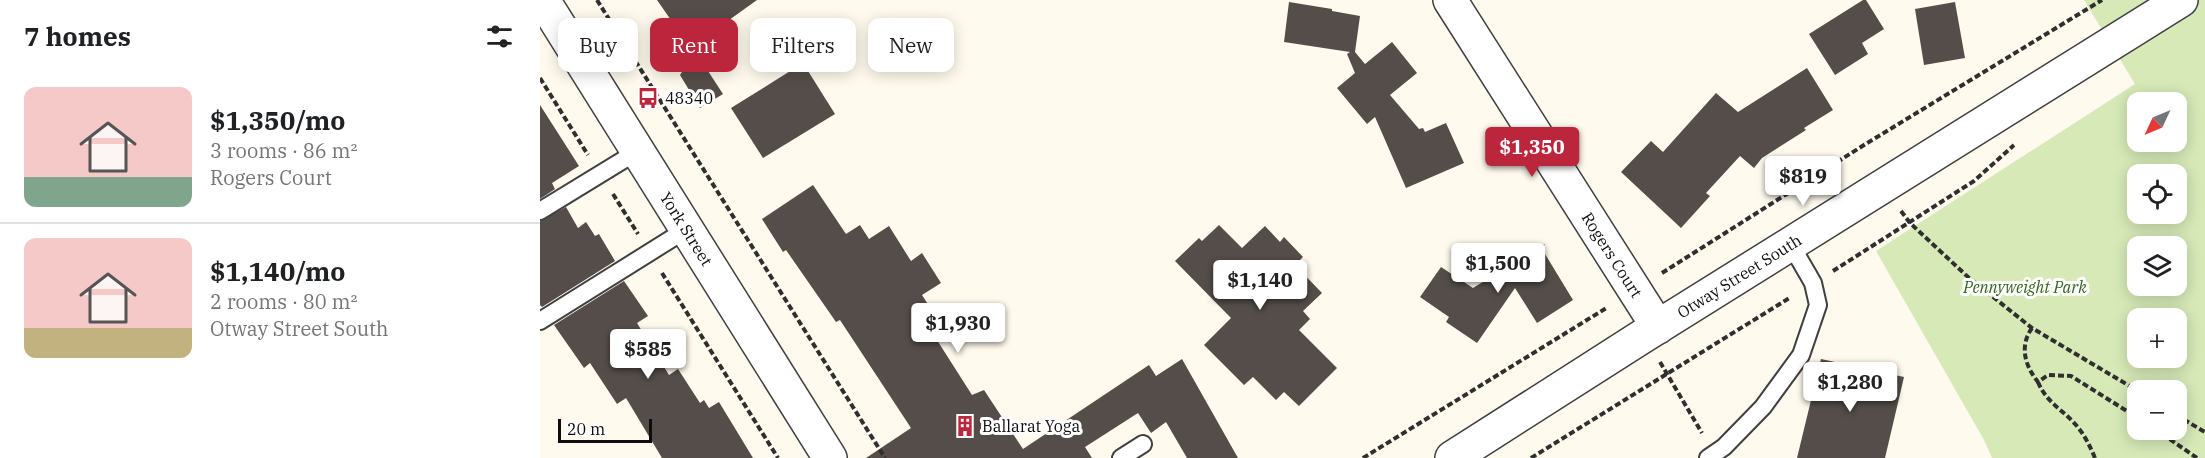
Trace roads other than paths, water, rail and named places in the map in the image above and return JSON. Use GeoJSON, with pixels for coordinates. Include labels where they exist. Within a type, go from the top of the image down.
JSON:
{"type":"FeatureCollection","features":[{"type":"Feature","properties":{"kind":"street","name":"York Street"},"geometry":{"type":"LineString","coordinates":[[543,0],[830,458]]}},
{"type":"Feature","properties":{"kind":"street","name":"Rogers Court"},"geometry":{"type":"LineString","coordinates":[[1450,0],[1634,291],[1651,331]]}},
{"type":"Feature","properties":{"kind":"street","name":"Otway Street South"},"geometry":{"type":"LineString","coordinates":[[1455,457],[1651,331],[1791,246],[2181,0]]}},
{"type":"Feature","properties":{"kind":"lane"},"geometry":{"type":"LineString","coordinates":[[540,212],[638,151]]}},
{"type":"Feature","properties":{"kind":"lane"},"geometry":{"type":"LineString","coordinates":[[540,321],[687,229]]}},
{"type":"Feature","properties":{"kind":"lane"},"geometry":{"type":"LineString","coordinates":[[1708,458],[1725,447],[1763,407],[1801,356],[1818,305],[1814,283],[1791,246]]}},
{"type":"Feature","properties":{"kind":"lane"},"geometry":{"type":"LineString","coordinates":[[1120,458],[1143,444]]}},
{"type":"Feature","properties":{"kind":"place","name":"48340"},"geometry":{"type":"Point","coordinates":[648,98]}},
{"type":"Feature","properties":{"kind":"place","name":"Ballarat Yoga"},"geometry":{"type":"Point","coordinates":[965,426]}},
{"type":"Feature","properties":{"kind":"park label","name":"Pennyweight Park"},"geometry":{"type":"Point","coordinates":[2025,287]}}]}
